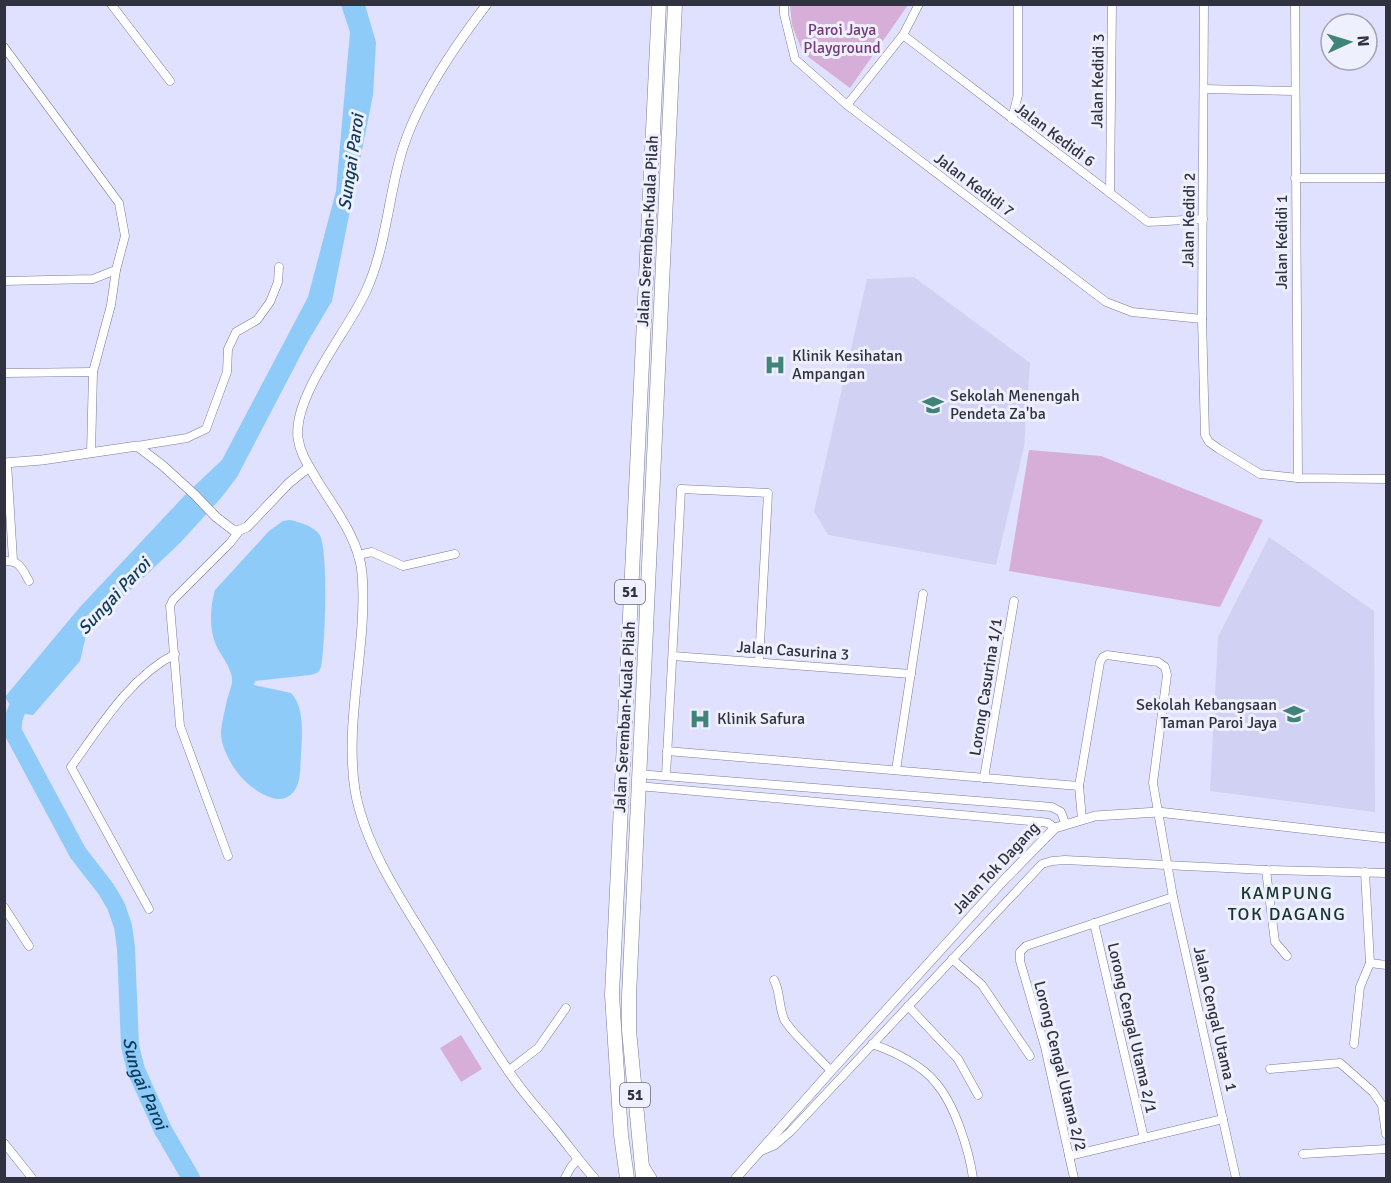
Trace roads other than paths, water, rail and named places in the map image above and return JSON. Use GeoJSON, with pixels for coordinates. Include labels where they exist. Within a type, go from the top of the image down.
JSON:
{"type":"FeatureCollection","features":[{"type":"Feature","properties":{"kind":"highway","name":"Jalan Seremban-Kuala Pilah"},"geometry":{"type":"LineString","coordinates":[[627,1179],[621,1135],[612,995],[659,4]]}},
{"type":"Feature","properties":{"kind":"highway","name":"Jalan Seremban-Kuala Pilah"},"geometry":{"type":"LineString","coordinates":[[644,1179],[629,1030],[629,996],[675,4]]}},
{"type":"Feature","properties":{"kind":"street"},"geometry":{"type":"LineString","coordinates":[[111,4],[170,81]]}},
{"type":"Feature","properties":{"kind":"street"},"geometry":{"type":"LineString","coordinates":[[487,4],[429,91],[407,133],[376,265],[368,289],[313,385],[298,423],[300,448],[348,532],[358,555],[362,576],[353,760],[354,788],[359,811],[370,840],[408,911],[508,1071],[594,1179]]}},
{"type":"Feature","properties":{"kind":"street","name":"Jalan Kedidi 7"},"geometry":{"type":"LineString","coordinates":[[784,4],[784,14],[795,59],[847,105],[1106,302],[1131,312],[1202,319]]}},
{"type":"Feature","properties":{"kind":"street"},"geometry":{"type":"LineString","coordinates":[[847,105],[903,35],[919,4]]}},
{"type":"Feature","properties":{"kind":"street"},"geometry":{"type":"LineString","coordinates":[[1012,119],[1018,95],[1018,4]]}},
{"type":"Feature","properties":{"kind":"street","name":"Jalan Kedidi 3"},"geometry":{"type":"LineString","coordinates":[[1110,193],[1112,4]]}},
{"type":"Feature","properties":{"kind":"street","name":"Jalan Kedidi 2"},"geometry":{"type":"LineString","coordinates":[[1204,4],[1202,319],[1205,435],[1209,442],[1260,474],[1298,478]]}},
{"type":"Feature","properties":{"kind":"street","name":"Jalan Kedidi 1"},"geometry":{"type":"LineString","coordinates":[[1295,4],[1298,478]]}},
{"type":"Feature","properties":{"kind":"street","name":"Jalan Kedidi 6"},"geometry":{"type":"LineString","coordinates":[[903,35],[1148,222],[1203,219]]}},
{"type":"Feature","properties":{"kind":"street"},"geometry":{"type":"LineString","coordinates":[[4,47],[119,203],[125,237],[116,270],[111,305],[93,372],[91,453]]}},
{"type":"Feature","properties":{"kind":"street"},"geometry":{"type":"LineString","coordinates":[[1204,90],[1295,91]]}},
{"type":"Feature","properties":{"kind":"street"},"geometry":{"type":"LineString","coordinates":[[1295,178],[1386,178]]}},
{"type":"Feature","properties":{"kind":"street"},"geometry":{"type":"LineString","coordinates":[[29,581],[20,563],[9,560],[6,463],[187,438],[206,429],[227,372],[228,349],[236,332],[257,320],[270,302],[278,282],[279,267]]}},
{"type":"Feature","properties":{"kind":"street"},"geometry":{"type":"LineString","coordinates":[[4,281],[93,279],[116,270]]}},
{"type":"Feature","properties":{"kind":"street"},"geometry":{"type":"LineString","coordinates":[[4,373],[93,372]]}},
{"type":"Feature","properties":{"kind":"street"},"geometry":{"type":"LineString","coordinates":[[137,446],[233,530],[247,527],[309,467]]}},
{"type":"Feature","properties":{"kind":"street"},"geometry":{"type":"LineString","coordinates":[[1298,478],[1386,479]]}},
{"type":"Feature","properties":{"kind":"street"},"geometry":{"type":"LineString","coordinates":[[666,776],[681,489],[768,493],[759,662]]}},
{"type":"Feature","properties":{"kind":"street"},"geometry":{"type":"LineString","coordinates":[[228,856],[180,726],[170,606],[173,600],[240,530]]}},
{"type":"Feature","properties":{"kind":"street"},"geometry":{"type":"LineString","coordinates":[[358,555],[372,552],[403,566],[455,554]]}},
{"type":"Feature","properties":{"kind":"street"},"geometry":{"type":"LineString","coordinates":[[896,770],[923,594]]}},
{"type":"Feature","properties":{"kind":"street","name":"Lorong Casurina 1/1"},"geometry":{"type":"LineString","coordinates":[[984,778],[1014,601]]}},
{"type":"Feature","properties":{"kind":"street"},"geometry":{"type":"LineString","coordinates":[[149,909],[71,767],[121,700],[158,663],[175,654]]}},
{"type":"Feature","properties":{"kind":"street","name":"Jalan Cengal Utama 1"},"geometry":{"type":"LineString","coordinates":[[1079,786],[1100,662],[1103,657],[1107,655],[1158,662],[1165,667],[1167,675],[1153,783],[1173,897],[1236,1179]]}},
{"type":"Feature","properties":{"kind":"street","name":"Jalan Casurina 3"},"geometry":{"type":"LineString","coordinates":[[673,656],[910,674]]}},
{"type":"Feature","properties":{"kind":"street"},"geometry":{"type":"LineString","coordinates":[[667,751],[1079,786],[1082,819]]}},
{"type":"Feature","properties":{"kind":"street"},"geometry":{"type":"LineString","coordinates":[[638,780],[666,776],[1053,807],[1061,812],[1065,823]]}},
{"type":"Feature","properties":{"kind":"street"},"geometry":{"type":"LineString","coordinates":[[638,780],[1041,822],[1048,823],[1055,828]]}},
{"type":"Feature","properties":{"kind":"street","name":"Jalan Tok Dagang"},"geometry":{"type":"LineString","coordinates":[[736,1179],[1003,881],[1055,828],[1065,823],[1095,816],[1158,812],[1386,838]]}},
{"type":"Feature","properties":{"kind":"street"},"geometry":{"type":"LineString","coordinates":[[760,1151],[775,1145],[790,1132],[1042,864],[1065,860],[1266,870],[1386,873]]}},
{"type":"Feature","properties":{"kind":"street"},"geometry":{"type":"LineString","coordinates":[[1266,870],[1275,942],[1287,956]]}},
{"type":"Feature","properties":{"kind":"street"},"geometry":{"type":"LineString","coordinates":[[1354,1044],[1360,987],[1370,963],[1365,872]]}},
{"type":"Feature","properties":{"kind":"street"},"geometry":{"type":"LineString","coordinates":[[1094,923],[1173,897]]}},
{"type":"Feature","properties":{"kind":"street"},"geometry":{"type":"LineString","coordinates":[[4,907],[29,945]]}},
{"type":"Feature","properties":{"kind":"street","name":"Lorong Cengal Utama 2/2"},"geometry":{"type":"LineString","coordinates":[[1074,1179],[1045,1047],[1020,961],[1020,952],[1026,946],[1094,923]]}},
{"type":"Feature","properties":{"kind":"street","name":"Lorong Cengal Utama 2/1"},"geometry":{"type":"LineString","coordinates":[[1094,923],[1144,1138]]}},
{"type":"Feature","properties":{"kind":"street"},"geometry":{"type":"LineString","coordinates":[[952,959],[982,985],[1030,1056]]}},
{"type":"Feature","properties":{"kind":"street"},"geometry":{"type":"LineString","coordinates":[[1370,963],[1386,965]]}},
{"type":"Feature","properties":{"kind":"street"},"geometry":{"type":"LineString","coordinates":[[774,980],[779,990],[781,1009],[786,1022],[831,1071]]}},
{"type":"Feature","properties":{"kind":"street"},"geometry":{"type":"LineString","coordinates":[[908,1006],[958,1059],[978,1095]]}},
{"type":"Feature","properties":{"kind":"street"},"geometry":{"type":"LineString","coordinates":[[508,1071],[538,1048],[566,1008]]}},
{"type":"Feature","properties":{"kind":"street"},"geometry":{"type":"LineString","coordinates":[[872,1044],[890,1050],[936,1082],[969,1152],[973,1179]]}},
{"type":"Feature","properties":{"kind":"street"},"geometry":{"type":"LineString","coordinates":[[1270,1069],[1340,1063],[1373,1092],[1382,1105],[1386,1134]]}},
{"type":"Feature","properties":{"kind":"street"},"geometry":{"type":"LineString","coordinates":[[1069,1156],[1223,1119]]}},
{"type":"Feature","properties":{"kind":"street"},"geometry":{"type":"LineString","coordinates":[[4,1143],[32,1179]]}},
{"type":"Feature","properties":{"kind":"street"},"geometry":{"type":"LineString","coordinates":[[1303,1154],[1386,1149]]}},
{"type":"Feature","properties":{"kind":"street"},"geometry":{"type":"LineString","coordinates":[[566,1179],[571,1167],[578,1160]]}},
{"type":"Feature","properties":{"kind":"street"},"geometry":{"type":"LineString","coordinates":[[641,1160],[652,1179]]}},
{"type":"Feature","properties":{"kind":"water"},"geometry":{"type":"Polygon","coordinates":[[[341,5],[365,5],[376,42],[373,95],[332,301],[307,343],[237,477],[221,498],[180,543],[87,631],[80,661],[33,715],[15,713],[5,697],[80,607],[185,495],[222,460],[308,297],[336,191],[350,32],[341,5]]]}},
{"type":"Feature","properties":{"kind":"water"},"geometry":{"type":"Polygon","coordinates":[[[290,520],[313,529],[319,534],[322,542],[325,620],[321,667],[318,672],[310,675],[255,681],[254,685],[291,693],[301,714],[302,739],[297,786],[292,794],[278,799],[263,794],[244,780],[225,751],[221,731],[232,678],[214,639],[211,611],[215,590],[269,531],[283,521],[290,520]]]}},
{"type":"Feature","properties":{"kind":"waterway","name":"Sungai Paroi"},"geometry":{"type":"LineString","coordinates":[[29,692],[16,710],[13,732],[78,853],[116,906],[123,926],[126,948],[130,1046],[136,1070],[163,1130],[191,1178]]}},
{"type":"Feature","properties":{"kind":"waterway"},"geometry":{"type":"LineString","coordinates":[[4,716],[15,713]]}},
{"type":"Feature","properties":{"kind":"place","name":"Klinik Kesihatan Ampangan"},"geometry":{"type":"Point","coordinates":[775,365]}},
{"type":"Feature","properties":{"kind":"place","name":"Sekolah Menengah Pendeta Za'ba"},"geometry":{"type":"Point","coordinates":[933,405]}},
{"type":"Feature","properties":{"kind":"place","name":"Sekolah Kebangsaan Taman Paroi Jaya"},"geometry":{"type":"Point","coordinates":[1294,714]}},
{"type":"Feature","properties":{"kind":"place","name":"Klinik Safura"},"geometry":{"type":"Point","coordinates":[700,719]}},
{"type":"Feature","properties":{"kind":"district","name":"KAMPUNG TOK DAGANG"},"geometry":{"type":"Point","coordinates":[1287,903]}},
{"type":"Feature","properties":{"kind":"park label","name":"Paroi Jaya Playground"},"geometry":{"type":"Point","coordinates":[842,39]}}]}
